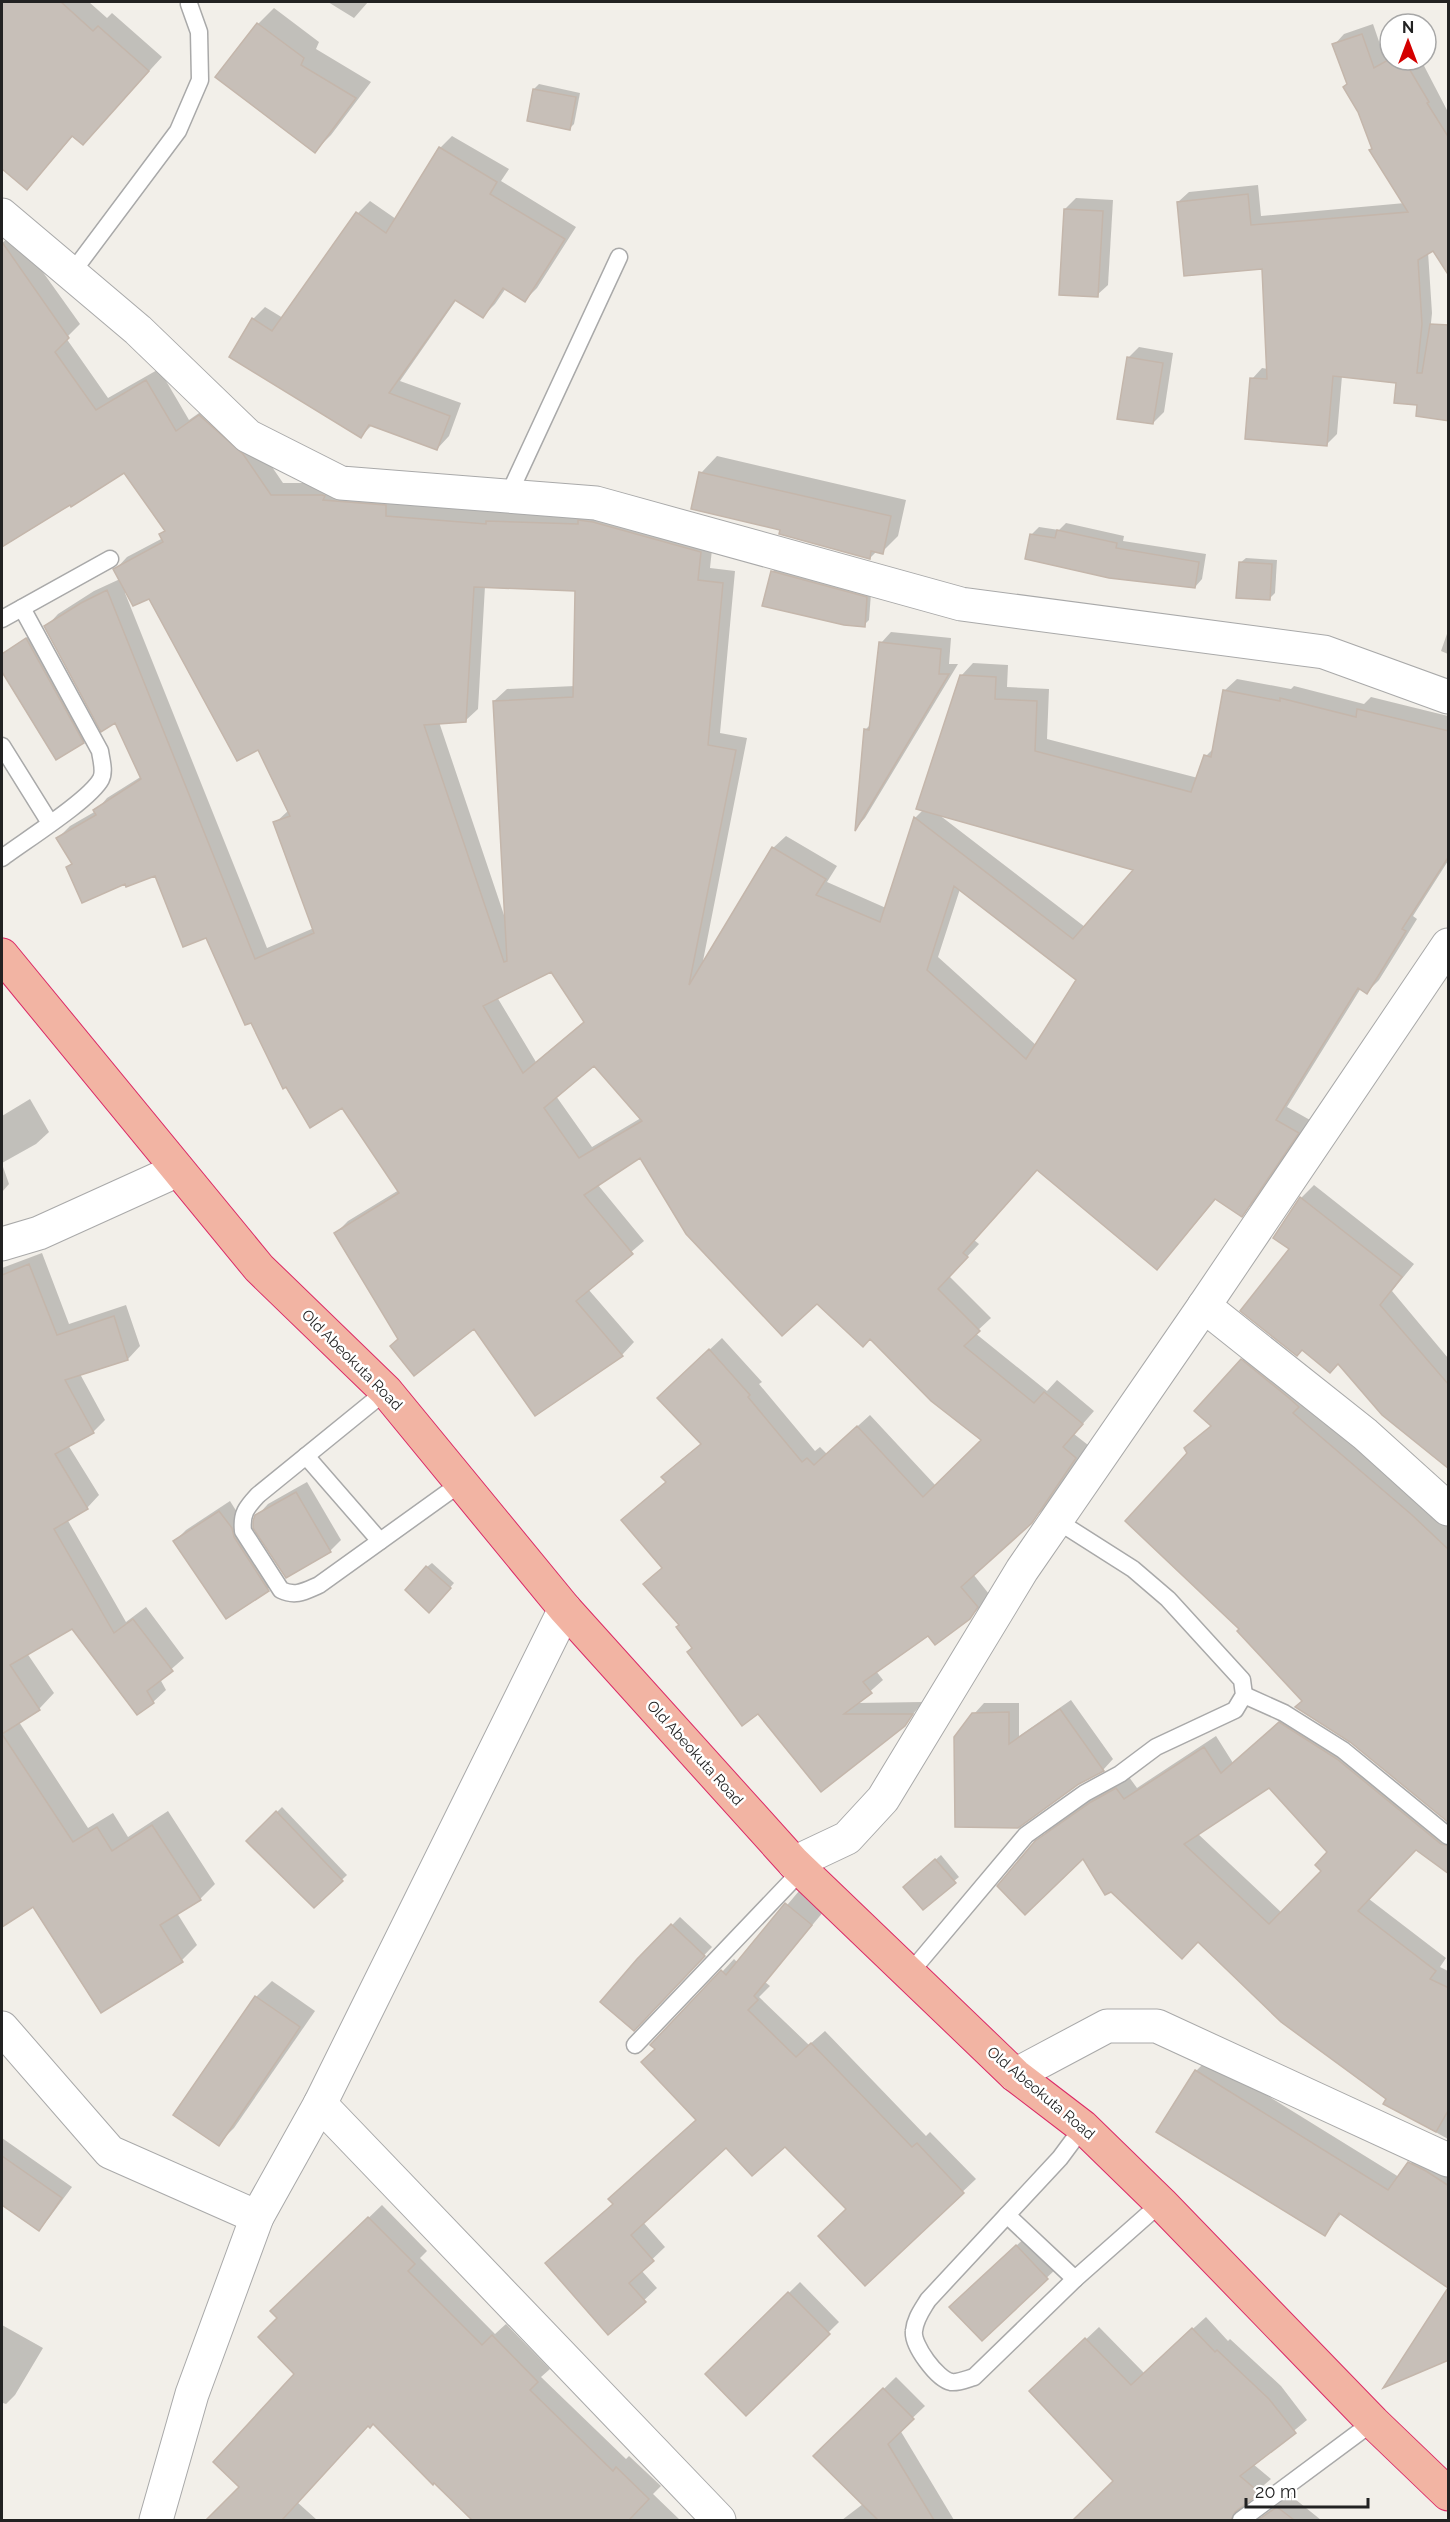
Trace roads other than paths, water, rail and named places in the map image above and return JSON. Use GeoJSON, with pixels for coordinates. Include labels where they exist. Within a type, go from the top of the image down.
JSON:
{"type":"FeatureCollection","features":[{"type":"Feature","properties":{"kind":"highway","name":"Old Abeokuta Road"},"geometry":{"type":"LineString","coordinates":[[2,955],[259,1268],[386,1391],[565,1609],[798,1866],[1015,2075],[1083,2127],[1161,2203],[1373,2422],[1449,2494]]}},
{"type":"Feature","properties":{"kind":"street"},"geometry":{"type":"LineString","coordinates":[[2,215],[138,330],[248,436],[341,483],[596,503],[961,604],[1324,652],[1449,697]]}},
{"type":"Feature","properties":{"kind":"street"},"geometry":{"type":"LineString","coordinates":[[798,1866],[846,1838],[883,1799],[1022,1570],[1449,945]]}},
{"type":"Feature","properties":{"kind":"street"},"geometry":{"type":"LineString","coordinates":[[2,1244],[39,1233],[178,1170]]}},
{"type":"Feature","properties":{"kind":"street"},"geometry":{"type":"LineString","coordinates":[[1204,1306],[1365,1434],[1449,1509]]}},
{"type":"Feature","properties":{"kind":"street"},"geometry":{"type":"LineString","coordinates":[[156,2520],[192,2394],[257,2217],[320,2104],[565,1609]]}},
{"type":"Feature","properties":{"kind":"street"},"geometry":{"type":"LineString","coordinates":[[1015,2075],[1107,2026],[1157,2026],[1449,2160]]}},
{"type":"Feature","properties":{"kind":"street"},"geometry":{"type":"LineString","coordinates":[[2,2028],[110,2152],[257,2217]]}},
{"type":"Feature","properties":{"kind":"street"},"geometry":{"type":"LineString","coordinates":[[320,2104],[718,2520]]}},
{"type":"Feature","properties":{"kind":"lane"},"geometry":{"type":"LineString","coordinates":[[72,273],[178,131],[200,80],[199,32],[189,4]]}},
{"type":"Feature","properties":{"kind":"lane"},"geometry":{"type":"LineString","coordinates":[[508,496],[619,257]]}},
{"type":"Feature","properties":{"kind":"lane"},"geometry":{"type":"LineString","coordinates":[[2,619],[110,559]]}},
{"type":"Feature","properties":{"kind":"lane"},"geometry":{"type":"LineString","coordinates":[[2,858],[80,801],[101,779],[102,769],[100,751],[22,608]]}},
{"type":"Feature","properties":{"kind":"lane"},"geometry":{"type":"LineString","coordinates":[[2,746],[50,823]]}},
{"type":"Feature","properties":{"kind":"lane"},"geometry":{"type":"LineString","coordinates":[[386,1391],[258,1495],[244,1510],[241,1520],[243,1531],[281,1590],[290,1594],[300,1594],[319,1585],[461,1483]]}},
{"type":"Feature","properties":{"kind":"lane"},"geometry":{"type":"LineString","coordinates":[[306,1456],[380,1541]]}},
{"type":"Feature","properties":{"kind":"lane"},"geometry":{"type":"LineString","coordinates":[[909,1974],[1026,1835],[1085,1793],[1120,1774],[1156,1747],[1235,1710],[1244,1695],[1242,1680],[1168,1599],[1133,1569],[1056,1520]]}},
{"type":"Feature","properties":{"kind":"lane"},"geometry":{"type":"LineString","coordinates":[[1244,1695],[1284,1713],[1343,1750],[1449,1836]]}},
{"type":"Feature","properties":{"kind":"lane"},"geometry":{"type":"LineString","coordinates":[[635,2045],[798,1866]]}},
{"type":"Feature","properties":{"kind":"lane"},"geometry":{"type":"LineString","coordinates":[[1083,2127],[1060,2158],[928,2301],[917,2319],[913,2332],[916,2345],[942,2379],[954,2383],[974,2377],[1075,2279],[1161,2203]]}},
{"type":"Feature","properties":{"kind":"lane"},"geometry":{"type":"LineString","coordinates":[[1007,2215],[1075,2279]]}},
{"type":"Feature","properties":{"kind":"lane"},"geometry":{"type":"LineString","coordinates":[[1240,2520],[1373,2422]]}}]}
